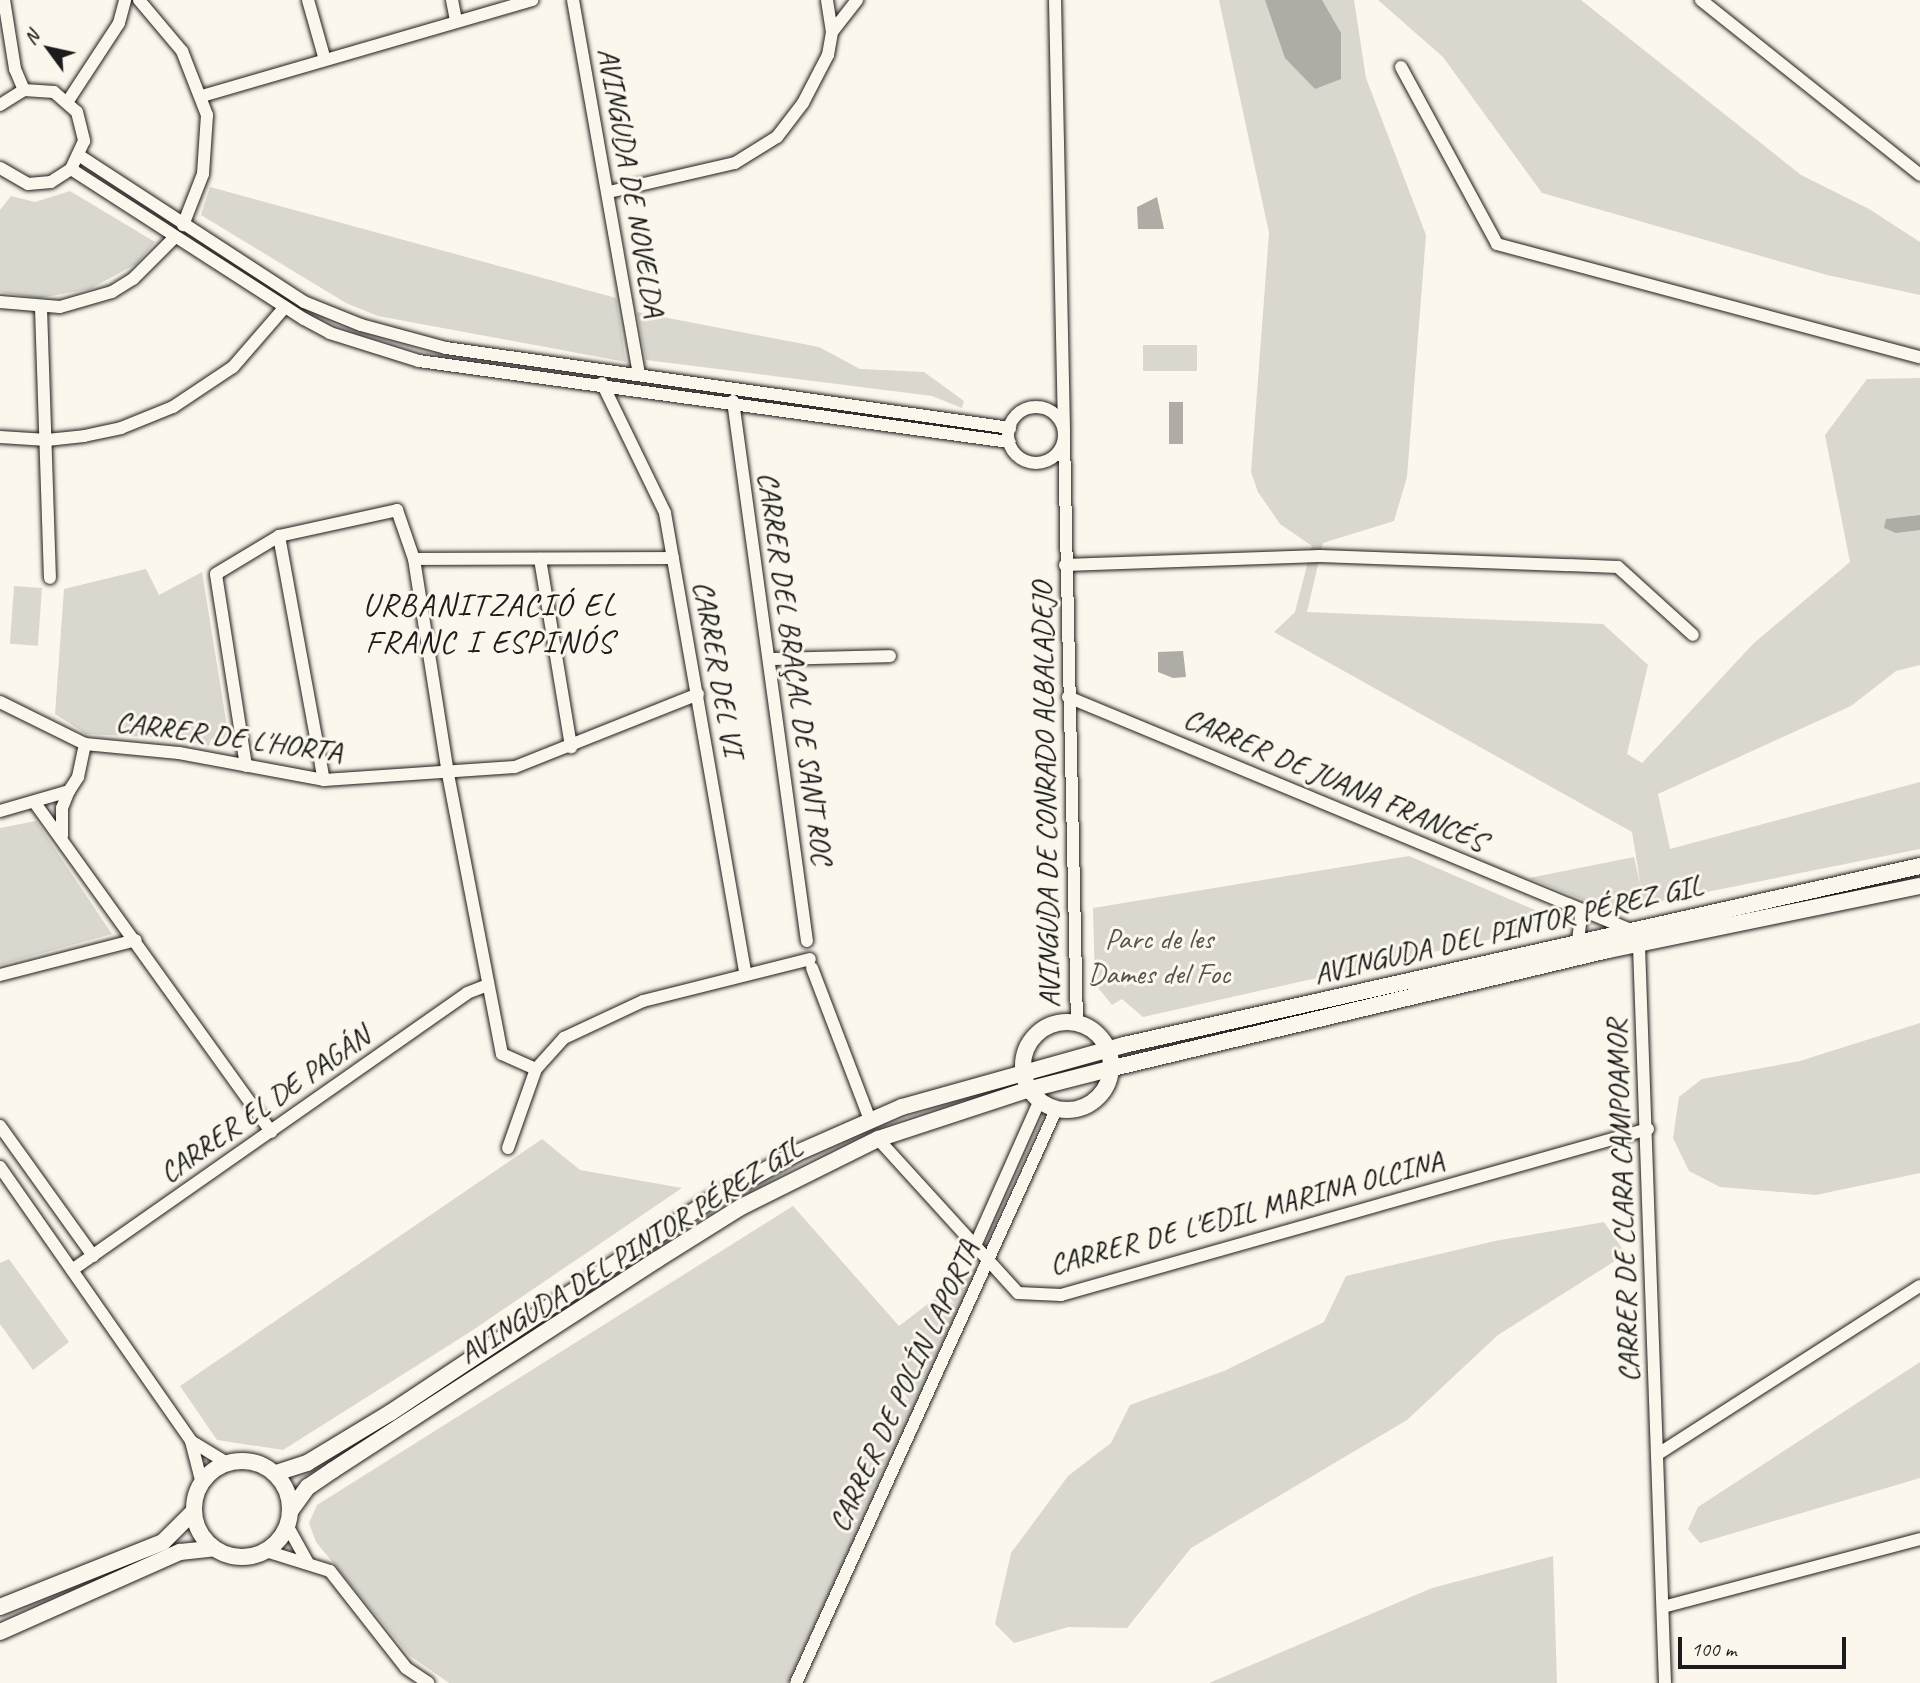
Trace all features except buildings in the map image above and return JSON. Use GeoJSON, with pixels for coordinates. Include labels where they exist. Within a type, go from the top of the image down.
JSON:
{"type":"FeatureCollection","features":[{"type":"Feature","properties":{"kind":"main road","name":"AVINGUDA DEL PINTOR PÉREZ GIL"},"geometry":{"type":"LineString","coordinates":[[276,1473],[307,1463],[390,1413],[709,1201],[870,1120],[1023,1071],[1109,1050],[1628,929],[1920,866]]}},
{"type":"Feature","properties":{"kind":"main road","name":"AVINGUDA DEL PINTOR PÉREZ GIL"},"geometry":{"type":"LineString","coordinates":[[291,1510],[308,1487],[332,1469],[658,1259],[741,1207],[878,1139],[1027,1090],[1113,1068],[1639,946],[1920,886]]}},
{"type":"Feature","properties":{"kind":"main road"},"geometry":{"type":"LineString","coordinates":[[1077,1023],[1094,1032],[1109,1050],[1113,1068],[1102,1091],[1086,1105],[1056,1110],[1039,1102],[1027,1090],[1023,1071],[1027,1053],[1049,1024],[1077,1023]]}},
{"type":"Feature","properties":{"kind":"main road"},"geometry":{"type":"LineString","coordinates":[[0,1607],[163,1542],[192,1512],[201,1480],[227,1463],[253,1461],[276,1473],[285,1485],[291,1510],[288,1527],[266,1552],[240,1558],[210,1549],[180,1552],[0,1632]]}},
{"type":"Feature","properties":{"kind":"main road"},"geometry":{"type":"LineString","coordinates":[[192,1512],[210,1549]]}},
{"type":"Feature","properties":{"kind":"street"},"geometry":{"type":"LineString","coordinates":[[4,0],[15,69],[24,90]]}},
{"type":"Feature","properties":{"kind":"street"},"geometry":{"type":"LineString","coordinates":[[68,101],[119,23],[125,0]]}},
{"type":"Feature","properties":{"kind":"street"},"geometry":{"type":"LineString","coordinates":[[139,0],[157,16],[182,51],[207,115],[203,174],[183,225]]}},
{"type":"Feature","properties":{"kind":"street"},"geometry":{"type":"LineString","coordinates":[[308,0],[325,60]]}},
{"type":"Feature","properties":{"kind":"street"},"geometry":{"type":"LineString","coordinates":[[452,0],[456,21]]}},
{"type":"Feature","properties":{"kind":"street"},"geometry":{"type":"LineString","coordinates":[[201,96],[533,0]]}},
{"type":"Feature","properties":{"kind":"street","name":"AVINGUDA DE NOVELDA"},"geometry":{"type":"LineString","coordinates":[[573,0],[639,373]]}},
{"type":"Feature","properties":{"kind":"street"},"geometry":{"type":"LineString","coordinates":[[609,192],[685,178],[735,163],[777,137],[803,103],[828,55],[832,32],[827,0]]}},
{"type":"Feature","properties":{"kind":"street"},"geometry":{"type":"LineString","coordinates":[[832,32],[857,0]]}},
{"type":"Feature","properties":{"kind":"street","name":"AVINGUDA DE CONRADO ALBALADEJO"},"geometry":{"type":"LineString","coordinates":[[1055,0],[1065,565],[1077,1023]]}},
{"type":"Feature","properties":{"kind":"street"},"geometry":{"type":"LineString","coordinates":[[1701,0],[1920,175]]}},
{"type":"Feature","properties":{"kind":"street"},"geometry":{"type":"LineString","coordinates":[[1401,67],[1497,244],[1920,357]]}},
{"type":"Feature","properties":{"kind":"street"},"geometry":{"type":"LineString","coordinates":[[0,106],[24,90],[54,92],[68,101],[83,126],[80,156],[71,169],[40,184],[2,175]]}},
{"type":"Feature","properties":{"kind":"street"},"geometry":{"type":"LineString","coordinates":[[80,156],[162,206],[183,225],[310,306],[361,325],[446,348],[639,373],[1009,435],[1026,461],[1046,461],[1057,454],[1064,436],[1058,417],[1041,407]]}},
{"type":"Feature","properties":{"kind":"street"},"geometry":{"type":"LineString","coordinates":[[71,169],[285,307],[330,333],[419,361],[1009,435]]}},
{"type":"Feature","properties":{"kind":"street"},"geometry":{"type":"LineString","coordinates":[[0,302],[41,308],[85,302],[112,292],[133,279],[175,237]]}},
{"type":"Feature","properties":{"kind":"street"},"geometry":{"type":"LineString","coordinates":[[0,436],[47,440],[121,428],[186,400],[233,367],[285,307]]}},
{"type":"Feature","properties":{"kind":"street"},"geometry":{"type":"LineString","coordinates":[[41,308],[50,578]]}},
{"type":"Feature","properties":{"kind":"street","name":"CARRER DEL VI"},"geometry":{"type":"LineString","coordinates":[[602,383],[665,513],[745,973]]}},
{"type":"Feature","properties":{"kind":"street"},"geometry":{"type":"LineString","coordinates":[[1009,435],[1023,411],[1041,407],[1064,395]]}},
{"type":"Feature","properties":{"kind":"street","name":"CARRER DEL BRAÇAL DE SANT ROC"},"geometry":{"type":"LineString","coordinates":[[733,401],[807,941]]}},
{"type":"Feature","properties":{"kind":"street"},"geometry":{"type":"LineString","coordinates":[[1046,461],[1064,473]]}},
{"type":"Feature","properties":{"kind":"street"},"geometry":{"type":"LineString","coordinates":[[246,766],[216,574],[279,536],[397,510],[414,559],[448,774],[502,1054],[536,1069]]}},
{"type":"Feature","properties":{"kind":"street"},"geometry":{"type":"LineString","coordinates":[[279,536],[324,780]]}},
{"type":"Feature","properties":{"kind":"street","name":"AVINGUDA DE CONRADO ALBALADEJO"},"geometry":{"type":"LineString","coordinates":[[1065,565],[1320,556],[1618,567],[1693,635]]}},
{"type":"Feature","properties":{"kind":"street"},"geometry":{"type":"LineString","coordinates":[[414,559],[673,558]]}},
{"type":"Feature","properties":{"kind":"street"},"geometry":{"type":"LineString","coordinates":[[540,559],[571,747]]}},
{"type":"Feature","properties":{"kind":"street"},"geometry":{"type":"LineString","coordinates":[[769,659],[890,656]]}},
{"type":"Feature","properties":{"kind":"street","name":"CARRER DE L'HORTA"},"geometry":{"type":"LineString","coordinates":[[0,702],[85,744],[179,753],[324,780],[448,774],[514,767],[571,747],[698,694]]}},
{"type":"Feature","properties":{"kind":"street","name":"CARRER DE JUANA FRANCÉS"},"geometry":{"type":"LineString","coordinates":[[1068,697],[1628,929]]}},
{"type":"Feature","properties":{"kind":"street"},"geometry":{"type":"LineString","coordinates":[[62,836],[62,808],[69,791],[79,778],[85,744]]}},
{"type":"Feature","properties":{"kind":"street"},"geometry":{"type":"LineString","coordinates":[[0,811],[69,791]]}},
{"type":"Feature","properties":{"kind":"street"},"geometry":{"type":"LineString","coordinates":[[35,803],[62,836],[271,1132]]}},
{"type":"Feature","properties":{"kind":"street"},"geometry":{"type":"LineString","coordinates":[[1578,941],[1582,910]]}},
{"type":"Feature","properties":{"kind":"street"},"geometry":{"type":"LineString","coordinates":[[1628,929],[1639,946]]}},
{"type":"Feature","properties":{"kind":"street"},"geometry":{"type":"LineString","coordinates":[[0,975],[136,940]]}},
{"type":"Feature","properties":{"kind":"street","name":"CARRER DE CLARA CAMPOAMOR"},"geometry":{"type":"LineString","coordinates":[[1639,946],[1648,1129],[1665,1683]]}},
{"type":"Feature","properties":{"kind":"street"},"geometry":{"type":"LineString","coordinates":[[508,1148],[536,1069],[564,1038],[643,1000],[745,973],[811,964],[870,1120]]}},
{"type":"Feature","properties":{"kind":"street","name":"CARRER EL DE PAGÁN"},"geometry":{"type":"LineString","coordinates":[[72,1270],[467,993],[488,985]]}},
{"type":"Feature","properties":{"kind":"street","name":"CARRER DE POLÍN LAPORTA"},"geometry":{"type":"LineString","coordinates":[[975,1248],[1039,1102]]}},
{"type":"Feature","properties":{"kind":"street","name":"CARRER DE POLÍN LAPORTA"},"geometry":{"type":"LineString","coordinates":[[796,1683],[989,1264],[1056,1110]]}},
{"type":"Feature","properties":{"kind":"street"},"geometry":{"type":"LineString","coordinates":[[0,1126],[93,1255]]}},
{"type":"Feature","properties":{"kind":"street","name":"CARRER DE L'EDIL MARINA OLCINA"},"geometry":{"type":"LineString","coordinates":[[878,1139],[1018,1293],[1061,1295],[1648,1129]]}},
{"type":"Feature","properties":{"kind":"street"},"geometry":{"type":"LineString","coordinates":[[0,1167],[191,1441],[201,1480]]}},
{"type":"Feature","properties":{"kind":"street"},"geometry":{"type":"LineString","coordinates":[[1658,1454],[1920,1286]]}},
{"type":"Feature","properties":{"kind":"street"},"geometry":{"type":"LineString","coordinates":[[191,1441],[227,1463]]}},
{"type":"Feature","properties":{"kind":"street"},"geometry":{"type":"LineString","coordinates":[[288,1527],[308,1563]]}},
{"type":"Feature","properties":{"kind":"street"},"geometry":{"type":"LineString","coordinates":[[1663,1606],[1920,1539]]}},
{"type":"Feature","properties":{"kind":"street"},"geometry":{"type":"LineString","coordinates":[[266,1552],[330,1571],[406,1668],[428,1683]]}},
{"type":"Feature","properties":{"kind":"green space"},"geometry":{"type":"Polygon","coordinates":[[[1219,0],[1354,0],[1366,78],[1426,235],[1407,477],[1394,521],[1323,543],[1307,612],[1603,624],[1648,665],[1627,754],[1642,763],[1754,643],[1850,562],[1825,435],[1867,379],[1920,378],[1920,665],[1896,671],[1851,706],[1658,794],[1670,849],[1920,782],[1920,849],[1612,911],[1529,878],[1634,857],[1641,887],[1632,832],[1274,632],[1295,612],[1312,546],[1280,524],[1258,492],[1251,472],[1269,233],[1219,0]]]}},
{"type":"Feature","properties":{"kind":"green space"},"geometry":{"type":"Polygon","coordinates":[[[1378,0],[1581,0],[1801,175],[1869,209],[1920,242],[1920,295],[1827,275],[1542,193],[1443,57],[1378,0]]]}},
{"type":"Feature","properties":{"kind":"green space"},"geometry":{"type":"Polygon","coordinates":[[[210,187],[616,298],[626,362],[378,316],[346,303],[201,215],[210,187]]]}},
{"type":"Feature","properties":{"kind":"green space"},"geometry":{"type":"Polygon","coordinates":[[[70,191],[155,242],[136,264],[90,289],[40,298],[0,292],[0,210],[11,196],[35,202],[70,191]]]}},
{"type":"Feature","properties":{"kind":"green space"},"geometry":{"type":"Polygon","coordinates":[[[637,312],[819,347],[860,369],[924,372],[964,401],[962,408],[932,396],[646,360],[637,312]]]}},
{"type":"Feature","properties":{"kind":"green space"},"geometry":{"type":"Polygon","coordinates":[[[1143,345],[1197,345],[1197,371],[1143,371],[1143,345]]]}},
{"type":"Feature","properties":{"kind":"green space"},"geometry":{"type":"Polygon","coordinates":[[[146,569],[159,595],[202,572],[229,739],[211,739],[209,746],[175,738],[86,734],[55,714],[64,589],[146,569]]]}},
{"type":"Feature","properties":{"kind":"green space"},"geometry":{"type":"Polygon","coordinates":[[[14,586],[42,588],[38,646],[10,644],[14,586]]]}},
{"type":"Feature","properties":{"kind":"green space"},"geometry":{"type":"Polygon","coordinates":[[[36,821],[112,934],[0,965],[0,828],[36,821]]]}},
{"type":"Feature","properties":{"kind":"green space","name":"Parc de les Dames del Foc"},"geometry":{"type":"Polygon","coordinates":[[[1409,856],[1542,913],[1540,928],[1143,1017],[1122,999],[1112,1005],[1095,984],[1093,908],[1409,856]]]}},
{"type":"Feature","properties":{"kind":"green space"},"geometry":{"type":"Polygon","coordinates":[[[1920,1023],[1920,1173],[1816,1195],[1720,1187],[1689,1171],[1673,1138],[1679,1097],[1702,1079],[1800,1061],[1920,1023]]]}},
{"type":"Feature","properties":{"kind":"green space"},"geometry":{"type":"Polygon","coordinates":[[[542,1139],[580,1170],[682,1188],[470,1332],[283,1450],[217,1440],[180,1386],[542,1139]]]}},
{"type":"Feature","properties":{"kind":"green space"},"geometry":{"type":"Polygon","coordinates":[[[793,1206],[899,1326],[979,1265],[788,1683],[449,1683],[409,1655],[316,1542],[309,1523],[317,1505],[793,1206]]]}},
{"type":"Feature","properties":{"kind":"green space"},"geometry":{"type":"Polygon","coordinates":[[[1604,1222],[1626,1254],[1498,1335],[1407,1420],[1191,1548],[1127,1628],[1068,1627],[1014,1643],[995,1624],[1011,1553],[1068,1476],[1111,1443],[1130,1405],[1224,1371],[1324,1322],[1346,1276],[1495,1241],[1604,1222]]]}},
{"type":"Feature","properties":{"kind":"green space"},"geometry":{"type":"Polygon","coordinates":[[[9,1259],[69,1342],[33,1370],[0,1324],[0,1263],[9,1259]]]}},
{"type":"Feature","properties":{"kind":"green space"},"geometry":{"type":"Polygon","coordinates":[[[1920,1362],[1920,1478],[1700,1543],[1688,1529],[1698,1507],[1920,1362]]]}},
{"type":"Feature","properties":{"kind":"green space"},"geometry":{"type":"Polygon","coordinates":[[[1553,1556],[1557,1683],[1209,1683],[1432,1588],[1553,1556]]]}},
{"type":"Feature","properties":{"kind":"shaded area"},"geometry":{"type":"Polygon","coordinates":[[[1265,0],[1322,0],[1341,33],[1341,79],[1315,89],[1285,58],[1265,0]]]}},
{"type":"Feature","properties":{"kind":"shaded area"},"geometry":{"type":"Polygon","coordinates":[[[1157,197],[1164,229],[1138,229],[1137,207],[1157,197]]]}},
{"type":"Feature","properties":{"kind":"shaded area"},"geometry":{"type":"Polygon","coordinates":[[[1169,402],[1183,402],[1183,444],[1169,444],[1169,402]]]}},
{"type":"Feature","properties":{"kind":"shaded area"},"geometry":{"type":"Polygon","coordinates":[[[1920,515],[1920,530],[1896,533],[1884,528],[1886,519],[1920,515]]]}},
{"type":"Feature","properties":{"kind":"shaded area"},"geometry":{"type":"Polygon","coordinates":[[[1183,651],[1186,677],[1173,678],[1158,672],[1158,652],[1183,651]]]}},
{"type":"Feature","properties":{"kind":"district","name":"URBANITZACIÓ EL FRANC I ESPINÓS"},"geometry":{"type":"Point","coordinates":[490,624]}}]}
